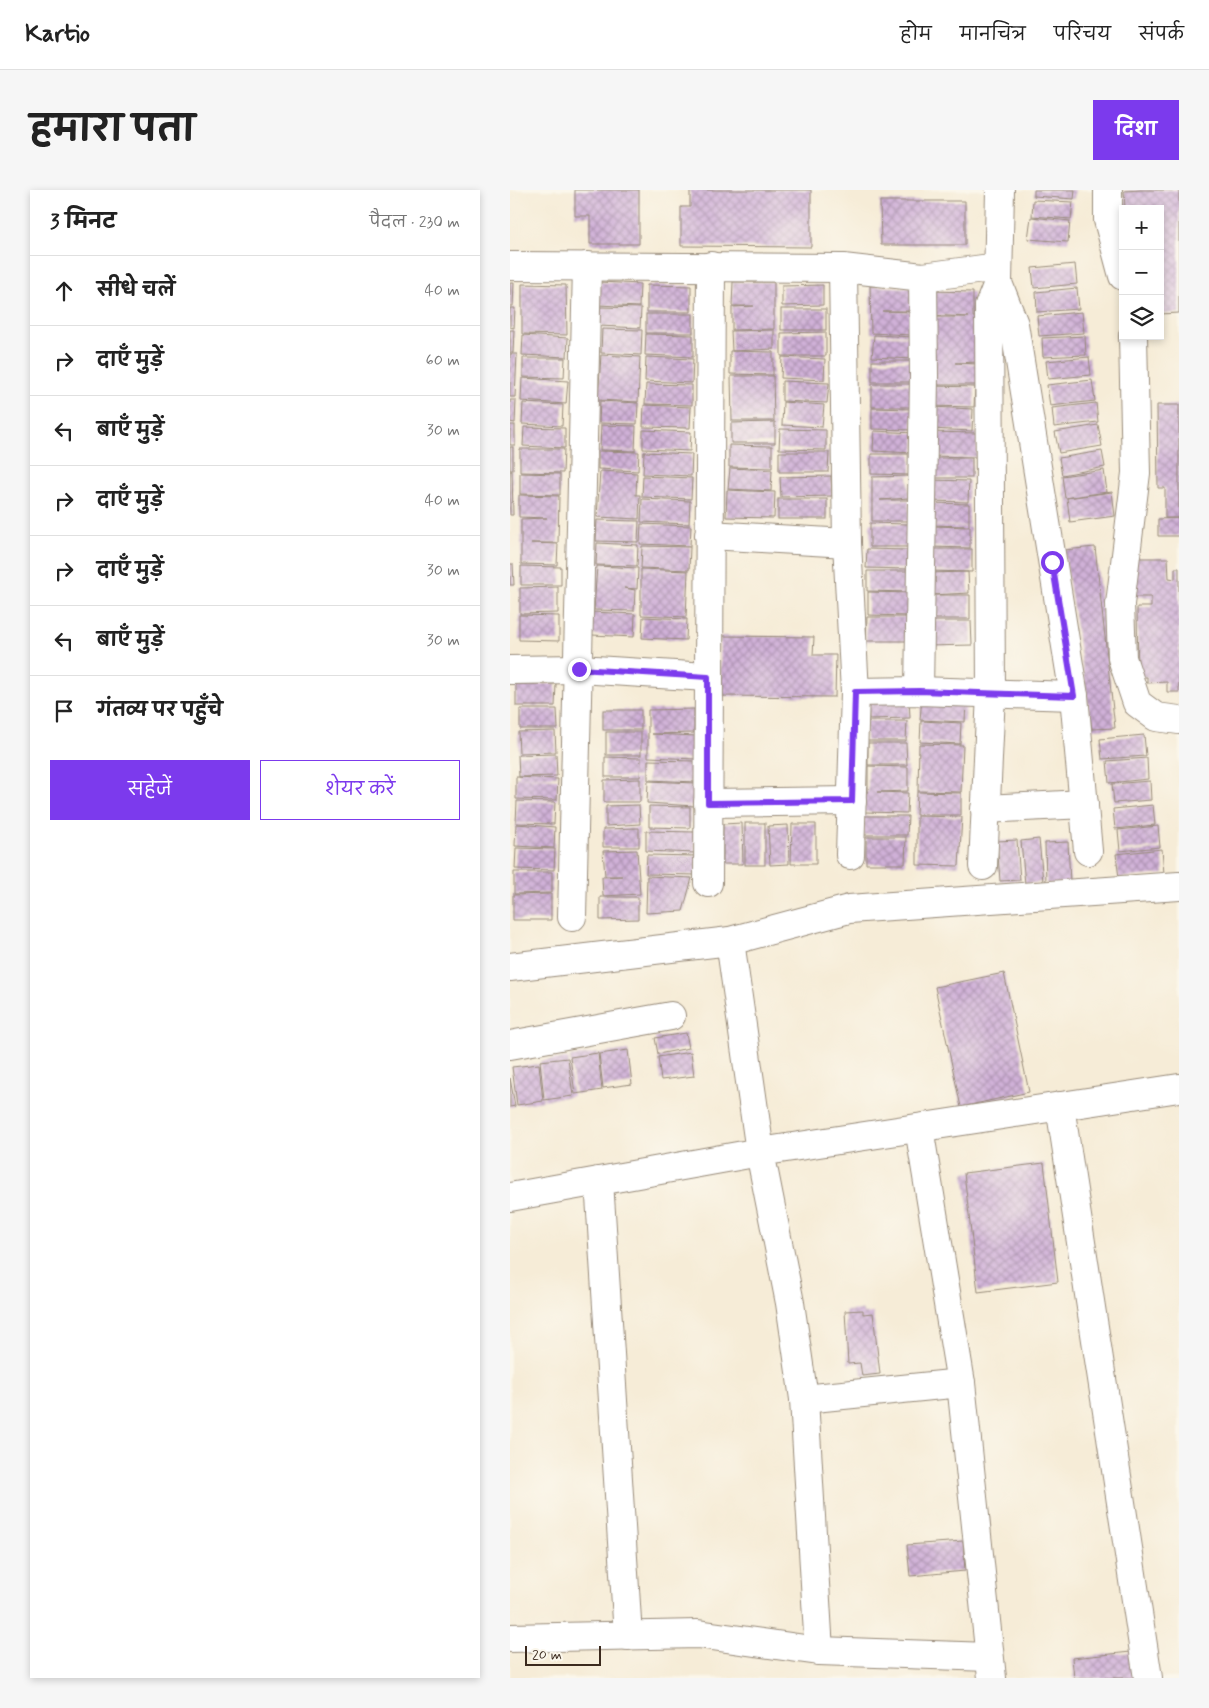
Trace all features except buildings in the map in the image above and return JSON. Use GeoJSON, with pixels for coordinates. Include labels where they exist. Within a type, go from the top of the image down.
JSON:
{"type":"FeatureCollection","features":[{"type":"Feature","properties":{"kind":"street"},"geometry":{"type":"LineString","coordinates":[[983,866],[991,694],[989,306],[998,275],[1000,190]]}},
{"type":"Feature","properties":{"kind":"street"},"geometry":{"type":"LineString","coordinates":[[1108,190],[1108,220],[1119,261]]}},
{"type":"Feature","properties":{"kind":"street"},"geometry":{"type":"LineString","coordinates":[[510,266],[843,268],[923,276],[998,275]]}},
{"type":"Feature","properties":{"kind":"street"},"geometry":{"type":"LineString","coordinates":[[572,917],[587,266]]}},
{"type":"Feature","properties":{"kind":"street"},"geometry":{"type":"LineString","coordinates":[[708,882],[711,266]]}},
{"type":"Feature","properties":{"kind":"street"},"geometry":{"type":"LineString","coordinates":[[843,268],[847,543],[855,692],[850,855]]}},
{"type":"Feature","properties":{"kind":"street"},"geometry":{"type":"LineString","coordinates":[[998,275],[1014,324],[1074,696],[1088,851]]}},
{"type":"Feature","properties":{"kind":"street"},"geometry":{"type":"LineString","coordinates":[[919,691],[924,376],[923,276]]}},
{"type":"Feature","properties":{"kind":"street"},"geometry":{"type":"LineString","coordinates":[[1132,340],[1136,473],[1120,604],[1122,658],[1137,703],[1156,717],[1179,720]]}},
{"type":"Feature","properties":{"kind":"street"},"geometry":{"type":"LineString","coordinates":[[709,535],[847,543]]}},
{"type":"Feature","properties":{"kind":"street"},"geometry":{"type":"LineString","coordinates":[[510,670],[579,669],[708,677]]}},
{"type":"Feature","properties":{"kind":"street"},"geometry":{"type":"LineString","coordinates":[[855,692],[919,691],[1074,696]]}},
{"type":"Feature","properties":{"kind":"street"},"geometry":{"type":"LineString","coordinates":[[708,803],[852,801]]}},
{"type":"Feature","properties":{"kind":"street"},"geometry":{"type":"LineString","coordinates":[[985,809],[1084,804]]}},
{"type":"Feature","properties":{"kind":"street"},"geometry":{"type":"LineString","coordinates":[[510,967],[730,940],[849,909],[1179,886]]}},
{"type":"Feature","properties":{"kind":"street"},"geometry":{"type":"LineString","coordinates":[[730,940],[760,1152],[790,1303],[804,1399],[819,1651]]}},
{"type":"Feature","properties":{"kind":"street"},"geometry":{"type":"LineString","coordinates":[[510,1045],[671,1016]]}},
{"type":"Feature","properties":{"kind":"street"},"geometry":{"type":"LineString","coordinates":[[510,1198],[760,1152],[1179,1088]]}},
{"type":"Feature","properties":{"kind":"street"},"geometry":{"type":"LineString","coordinates":[[1060,1106],[1148,1678]]}},
{"type":"Feature","properties":{"kind":"street"},"geometry":{"type":"LineString","coordinates":[[510,1638],[698,1634],[819,1651],[990,1667],[961,1383],[920,1128]]}},
{"type":"Feature","properties":{"kind":"street"},"geometry":{"type":"LineString","coordinates":[[599,1182],[628,1636]]}},
{"type":"Feature","properties":{"kind":"street"},"geometry":{"type":"LineString","coordinates":[[804,1399],[961,1383]]}},
{"type":"Feature","properties":{"kind":"route"},"geometry":{"type":"LineString","coordinates":[[579,669],[708,677],[708,803],[852,801],[855,692],[919,691],[1074,696],[1052,562]]}}]}
